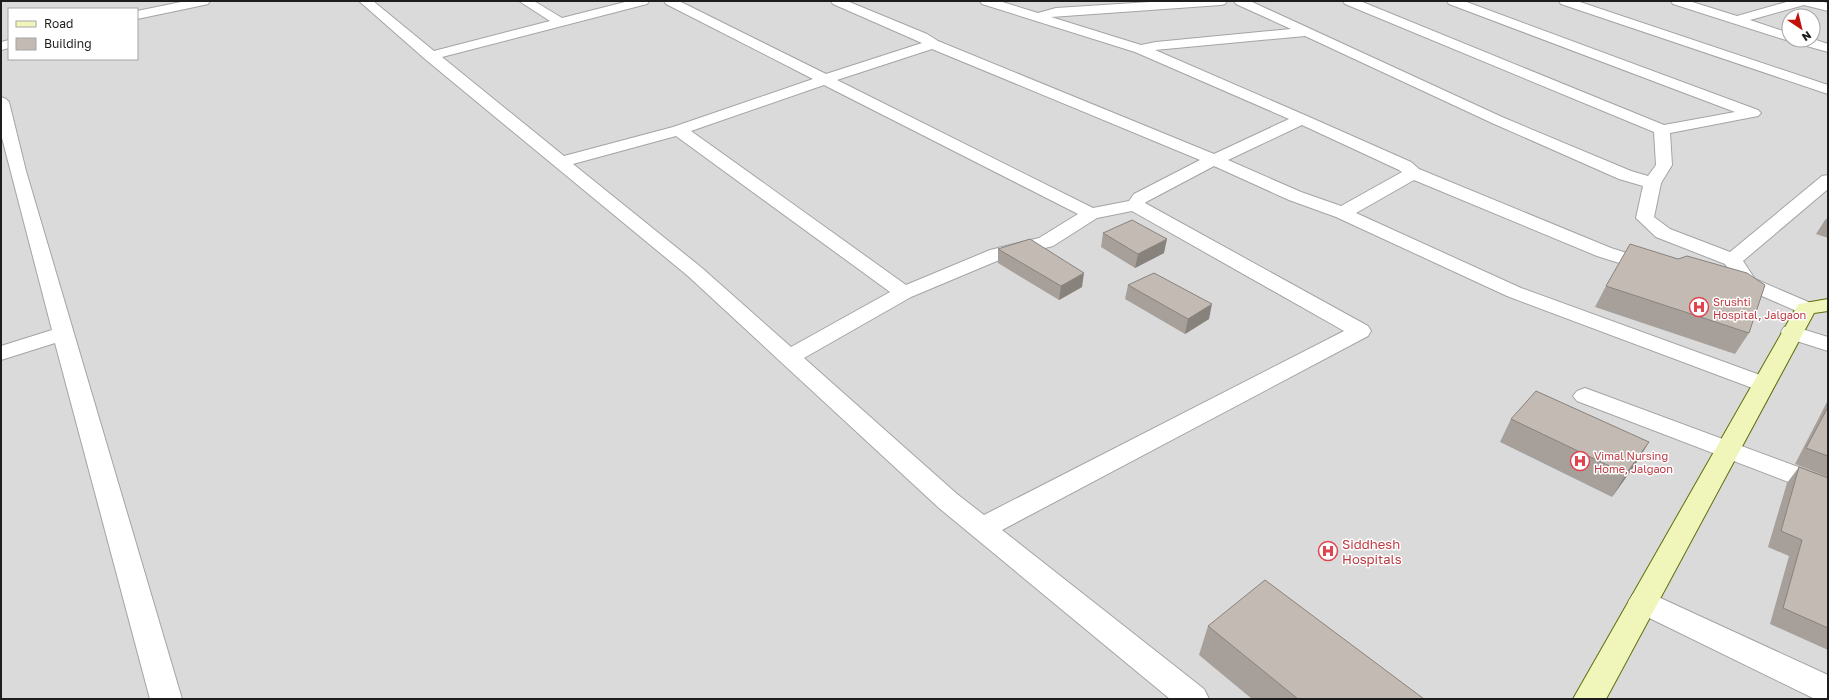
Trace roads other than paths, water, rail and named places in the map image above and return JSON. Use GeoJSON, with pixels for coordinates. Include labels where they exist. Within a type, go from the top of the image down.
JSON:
{"type":"FeatureCollection","features":[{"type":"Feature","properties":{"kind":"main road"},"geometry":{"type":"LineString","coordinates":[[1589,699],[1792,332],[1817,307]]}},
{"type":"Feature","properties":{"kind":"street"},"geometry":{"type":"LineString","coordinates":[[138,15],[204,1]]}},
{"type":"Feature","properties":{"kind":"street"},"geometry":{"type":"LineString","coordinates":[[525,1],[560,22]]}},
{"type":"Feature","properties":{"kind":"street"},"geometry":{"type":"LineString","coordinates":[[430,56],[643,1]]}},
{"type":"Feature","properties":{"kind":"street"},"geometry":{"type":"LineString","coordinates":[[670,1],[1091,214]]}},
{"type":"Feature","properties":{"kind":"street"},"geometry":{"type":"LineString","coordinates":[[837,1],[922,37],[933,44],[1214,160],[1295,196],[1342,213],[1514,292],[1763,384]]}},
{"type":"Feature","properties":{"kind":"street"},"geometry":{"type":"LineString","coordinates":[[986,1],[1140,49],[1302,119],[1404,166],[1413,173],[1604,252],[1667,272]]}},
{"type":"Feature","properties":{"kind":"street"},"geometry":{"type":"LineString","coordinates":[[1038,16],[1056,12],[1221,1]]}},
{"type":"Feature","properties":{"kind":"street"},"geometry":{"type":"LineString","coordinates":[[1240,1],[1496,120],[1625,175],[1652,183]]}},
{"type":"Feature","properties":{"kind":"street"},"geometry":{"type":"LineString","coordinates":[[1349,1],[1662,130],[1753,113],[1453,1]]}},
{"type":"Feature","properties":{"kind":"street"},"geometry":{"type":"LineString","coordinates":[[1565,1],[1828,90]]}},
{"type":"Feature","properties":{"kind":"street"},"geometry":{"type":"LineString","coordinates":[[1677,1],[1781,34]]}},
{"type":"Feature","properties":{"kind":"street"},"geometry":{"type":"LineString","coordinates":[[1737,20],[1804,1],[1828,7]]}},
{"type":"Feature","properties":{"kind":"street"},"geometry":{"type":"LineString","coordinates":[[372,3],[430,56],[695,272],[948,501],[1193,699]]}},
{"type":"Feature","properties":{"kind":"street"},"geometry":{"type":"LineString","coordinates":[[1140,49],[1156,46],[1306,32]]}},
{"type":"Feature","properties":{"kind":"street"},"geometry":{"type":"LineString","coordinates":[[560,162],[679,130],[852,70],[933,44]]}},
{"type":"Feature","properties":{"kind":"street"},"geometry":{"type":"LineString","coordinates":[[1,102],[9,173],[63,333],[166,699]]}},
{"type":"Feature","properties":{"kind":"street"},"geometry":{"type":"LineString","coordinates":[[789,357],[904,293],[997,254],[1046,242],[1091,214],[1134,205],[1140,198],[1214,160],[1302,119]]}},
{"type":"Feature","properties":{"kind":"street"},"geometry":{"type":"LineString","coordinates":[[679,130],[904,293]]}},
{"type":"Feature","properties":{"kind":"street"},"geometry":{"type":"LineString","coordinates":[[1662,130],[1664,165],[1652,183],[1645,218],[1663,233],[1732,260],[1748,283],[1817,307]]}},
{"type":"Feature","properties":{"kind":"street"},"geometry":{"type":"LineString","coordinates":[[1342,213],[1413,173]]}},
{"type":"Feature","properties":{"kind":"street"},"geometry":{"type":"LineString","coordinates":[[1732,260],[1828,180]]}},
{"type":"Feature","properties":{"kind":"street"},"geometry":{"type":"LineString","coordinates":[[982,528],[1360,330],[1134,205]]}},
{"type":"Feature","properties":{"kind":"street"},"geometry":{"type":"LineString","coordinates":[[1792,332],[1828,344]]}},
{"type":"Feature","properties":{"kind":"street"},"geometry":{"type":"LineString","coordinates":[[1,353],[63,333]]}},
{"type":"Feature","properties":{"kind":"street"},"geometry":{"type":"LineString","coordinates":[[1585,396],[1828,488]]}},
{"type":"Feature","properties":{"kind":"street"},"geometry":{"type":"LineString","coordinates":[[1643,602],[1828,690]]}},
{"type":"Feature","properties":{"kind":"place","name":"Srushti Hospital, Jalgaon"},"geometry":{"type":"Point","coordinates":[1699,307]}},
{"type":"Feature","properties":{"kind":"place","name":"Vimal Nursing Home, Jalgaon"},"geometry":{"type":"Point","coordinates":[1580,461]}},
{"type":"Feature","properties":{"kind":"place","name":"Siddhesh Hospitals"},"geometry":{"type":"Point","coordinates":[1328,551]}}]}
